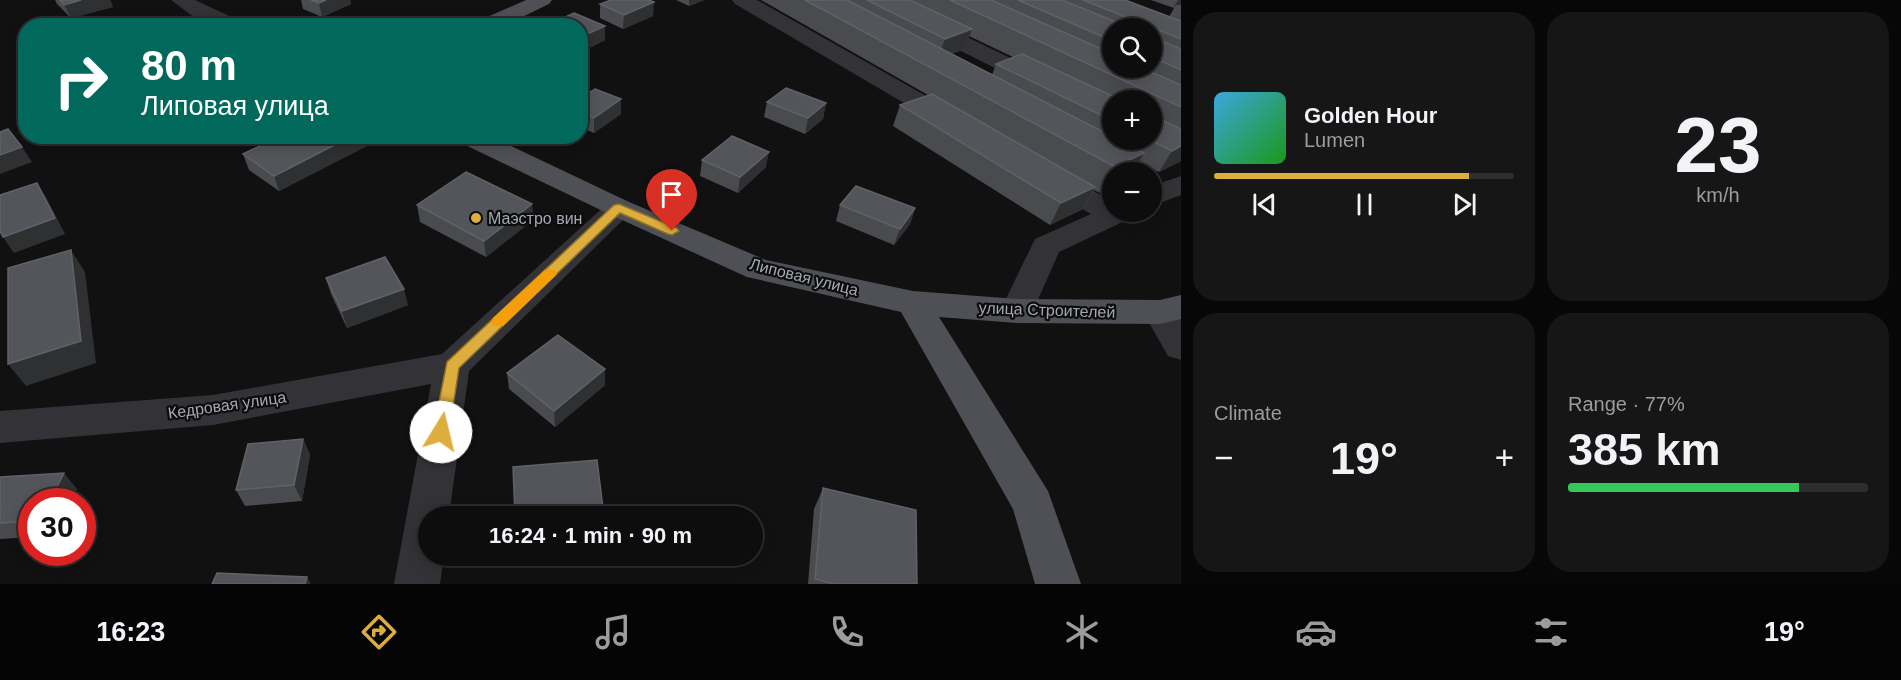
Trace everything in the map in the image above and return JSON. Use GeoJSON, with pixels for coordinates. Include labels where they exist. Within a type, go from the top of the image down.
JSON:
{"type":"FeatureCollection","features":[{"type":"Feature","properties":{"kind":"main road"},"geometry":{"type":"LineString","coordinates":[[503,18],[542,0]]}},
{"type":"Feature","properties":{"kind":"main road","name":"Липовая улица"},"geometry":{"type":"LineString","coordinates":[[485,144],[619,208],[758,269],[913,303]]}},
{"type":"Feature","properties":{"kind":"main road"},"geometry":{"type":"LineString","coordinates":[[913,303],[1033,504],[1058,584]]}},
{"type":"Feature","properties":{"kind":"main road","name":"улица Строителей"},"geometry":{"type":"LineString","coordinates":[[913,303],[1017,311],[1170,309]]}},
{"type":"Feature","properties":{"kind":"street"},"geometry":{"type":"LineString","coordinates":[[742,0],[969,131]]}},
{"type":"Feature","properties":{"kind":"street"},"geometry":{"type":"LineString","coordinates":[[875,0],[1102,113]]}},
{"type":"Feature","properties":{"kind":"street"},"geometry":{"type":"LineString","coordinates":[[190,6],[225,3]]}},
{"type":"Feature","properties":{"kind":"street"},"geometry":{"type":"LineString","coordinates":[[190,6],[215,18]]}},
{"type":"Feature","properties":{"kind":"street"},"geometry":{"type":"LineString","coordinates":[[1031,167],[1102,205]]}},
{"type":"Feature","properties":{"kind":"street"},"geometry":{"type":"LineString","coordinates":[[417,584],[452,366],[619,208]]}},
{"type":"Feature","properties":{"kind":"street"},"geometry":{"type":"LineString","coordinates":[[1017,311],[1046,246],[1102,220]]}},
{"type":"Feature","properties":{"kind":"street"},"geometry":{"type":"LineString","coordinates":[[1170,309],[1181,347]]}},
{"type":"Feature","properties":{"kind":"street","name":"Кедровая улица"},"geometry":{"type":"LineString","coordinates":[[0,427],[213,410],[452,366]]}},
{"type":"Feature","properties":{"kind":"building"},"geometry":{"type":"Polygon","coordinates":[[[60,0],[81,0],[64,5],[60,0]]]}},
{"type":"Feature","properties":{"kind":"building"},"geometry":{"type":"Polygon","coordinates":[[[611,0],[654,2],[624,15],[600,4],[611,0]]]}},
{"type":"Feature","properties":{"kind":"building"},"geometry":{"type":"Polygon","coordinates":[[[805,0],[847,0],[1102,131],[1102,150],[1138,150],[1144,153],[1125,162],[1106,162],[805,0]]]}},
{"type":"Feature","properties":{"kind":"building"},"geometry":{"type":"Polygon","coordinates":[[[867,0],[910,0],[972,29],[945,39],[867,0]]]}},
{"type":"Feature","properties":{"kind":"building"},"geometry":{"type":"Polygon","coordinates":[[[950,0],[991,0],[1102,49],[1102,70],[950,0]]]}},
{"type":"Feature","properties":{"kind":"building"},"geometry":{"type":"Polygon","coordinates":[[[1018,0],[1062,0],[1106,18],[1102,18],[1102,36],[1018,0]]]}},
{"type":"Feature","properties":{"kind":"building"},"geometry":{"type":"Polygon","coordinates":[[[1083,0],[1125,0],[1181,21],[1181,39],[1162,31],[1162,18],[1128,18],[1083,0]]]}},
{"type":"Feature","properties":{"kind":"building"},"geometry":{"type":"Polygon","coordinates":[[[574,13],[586,18],[563,18],[574,13]]]}},
{"type":"Feature","properties":{"kind":"building"},"geometry":{"type":"Polygon","coordinates":[[[588,19],[605,26],[588,34],[588,19]]]}},
{"type":"Feature","properties":{"kind":"building"},"geometry":{"type":"Polygon","coordinates":[[[1162,41],[1181,49],[1181,70],[1162,61],[1162,41]]]}},
{"type":"Feature","properties":{"kind":"building"},"geometry":{"type":"Polygon","coordinates":[[[1022,54],[1102,91],[1102,116],[996,64],[1022,54]]]}},
{"type":"Feature","properties":{"kind":"building"},"geometry":{"type":"Polygon","coordinates":[[[1162,77],[1181,85],[1181,107],[1162,98],[1162,90],[1144,90],[1118,78],[1162,77]]]}},
{"type":"Feature","properties":{"kind":"building"},"geometry":{"type":"Polygon","coordinates":[[[786,88],[826,103],[808,118],[767,102],[786,88]]]}},
{"type":"Feature","properties":{"kind":"building"},"geometry":{"type":"Polygon","coordinates":[[[595,89],[621,99],[594,118],[588,115],[588,93],[595,89]]]}},
{"type":"Feature","properties":{"kind":"building"},"geometry":{"type":"Polygon","coordinates":[[[932,94],[1095,187],[1061,203],[900,105],[932,94]]]}},
{"type":"Feature","properties":{"kind":"building"},"geometry":{"type":"Polygon","coordinates":[[[1162,120],[1181,129],[1181,146],[1172,151],[1162,146],[1162,120]]]}},
{"type":"Feature","properties":{"kind":"building"},"geometry":{"type":"Polygon","coordinates":[[[8,129],[22,147],[0,155],[0,132],[8,129]]]}},
{"type":"Feature","properties":{"kind":"building"},"geometry":{"type":"Polygon","coordinates":[[[732,136],[769,152],[740,177],[702,160],[732,136]]]}},
{"type":"Feature","properties":{"kind":"building"},"geometry":{"type":"Polygon","coordinates":[[[264,144],[336,144],[274,176],[243,154],[264,144]]]}},
{"type":"Feature","properties":{"kind":"building"},"geometry":{"type":"Polygon","coordinates":[[[466,172],[532,204],[484,241],[417,205],[466,172]]]}},
{"type":"Feature","properties":{"kind":"building"},"geometry":{"type":"Polygon","coordinates":[[[37,183],[55,218],[3,237],[0,231],[0,195],[37,183]]]}},
{"type":"Feature","properties":{"kind":"building"},"geometry":{"type":"Polygon","coordinates":[[[856,186],[915,208],[900,229],[840,205],[856,186]]]}},
{"type":"Feature","properties":{"kind":"building"},"geometry":{"type":"Polygon","coordinates":[[[71,250],[81,341],[8,364],[8,268],[71,250]]]}},
{"type":"Feature","properties":{"kind":"building"},"geometry":{"type":"Polygon","coordinates":[[[385,257],[404,289],[342,311],[326,278],[385,257]]]}},
{"type":"Feature","properties":{"kind":"building"},"geometry":{"type":"Polygon","coordinates":[[[558,335],[605,369],[554,411],[507,373],[558,335]]]}},
{"type":"Feature","properties":{"kind":"building"},"geometry":{"type":"Polygon","coordinates":[[[303,439],[294,485],[236,490],[248,444],[303,439]]]}},
{"type":"Feature","properties":{"kind":"building"},"geometry":{"type":"Polygon","coordinates":[[[597,460],[603,506],[515,506],[513,467],[597,460]]]}},
{"type":"Feature","properties":{"kind":"building"},"geometry":{"type":"Polygon","coordinates":[[[64,473],[56,488],[18,488],[18,522],[0,523],[0,477],[64,473]]]}},
{"type":"Feature","properties":{"kind":"building"},"geometry":{"type":"Polygon","coordinates":[[[823,488],[916,510],[917,584],[834,584],[815,579],[823,488]]]}},
{"type":"Feature","properties":{"kind":"building"},"geometry":{"type":"Polygon","coordinates":[[[217,573],[307,577],[305,584],[212,584],[217,573]]]}},
{"type":"Feature","properties":{"kind":"slow traffic"},"geometry":{"type":"LineString","coordinates":[[498,322],[550,273]]}},
{"type":"Feature","properties":{"kind":"place","name":"Маэстро вин"},"geometry":{"type":"Point","coordinates":[476,218]}},
{"type":"Feature","properties":{"kind":"route"},"geometry":{"type":"LineString","coordinates":[[441,432],[452,366],[619,208],[672,231]]}}]}
